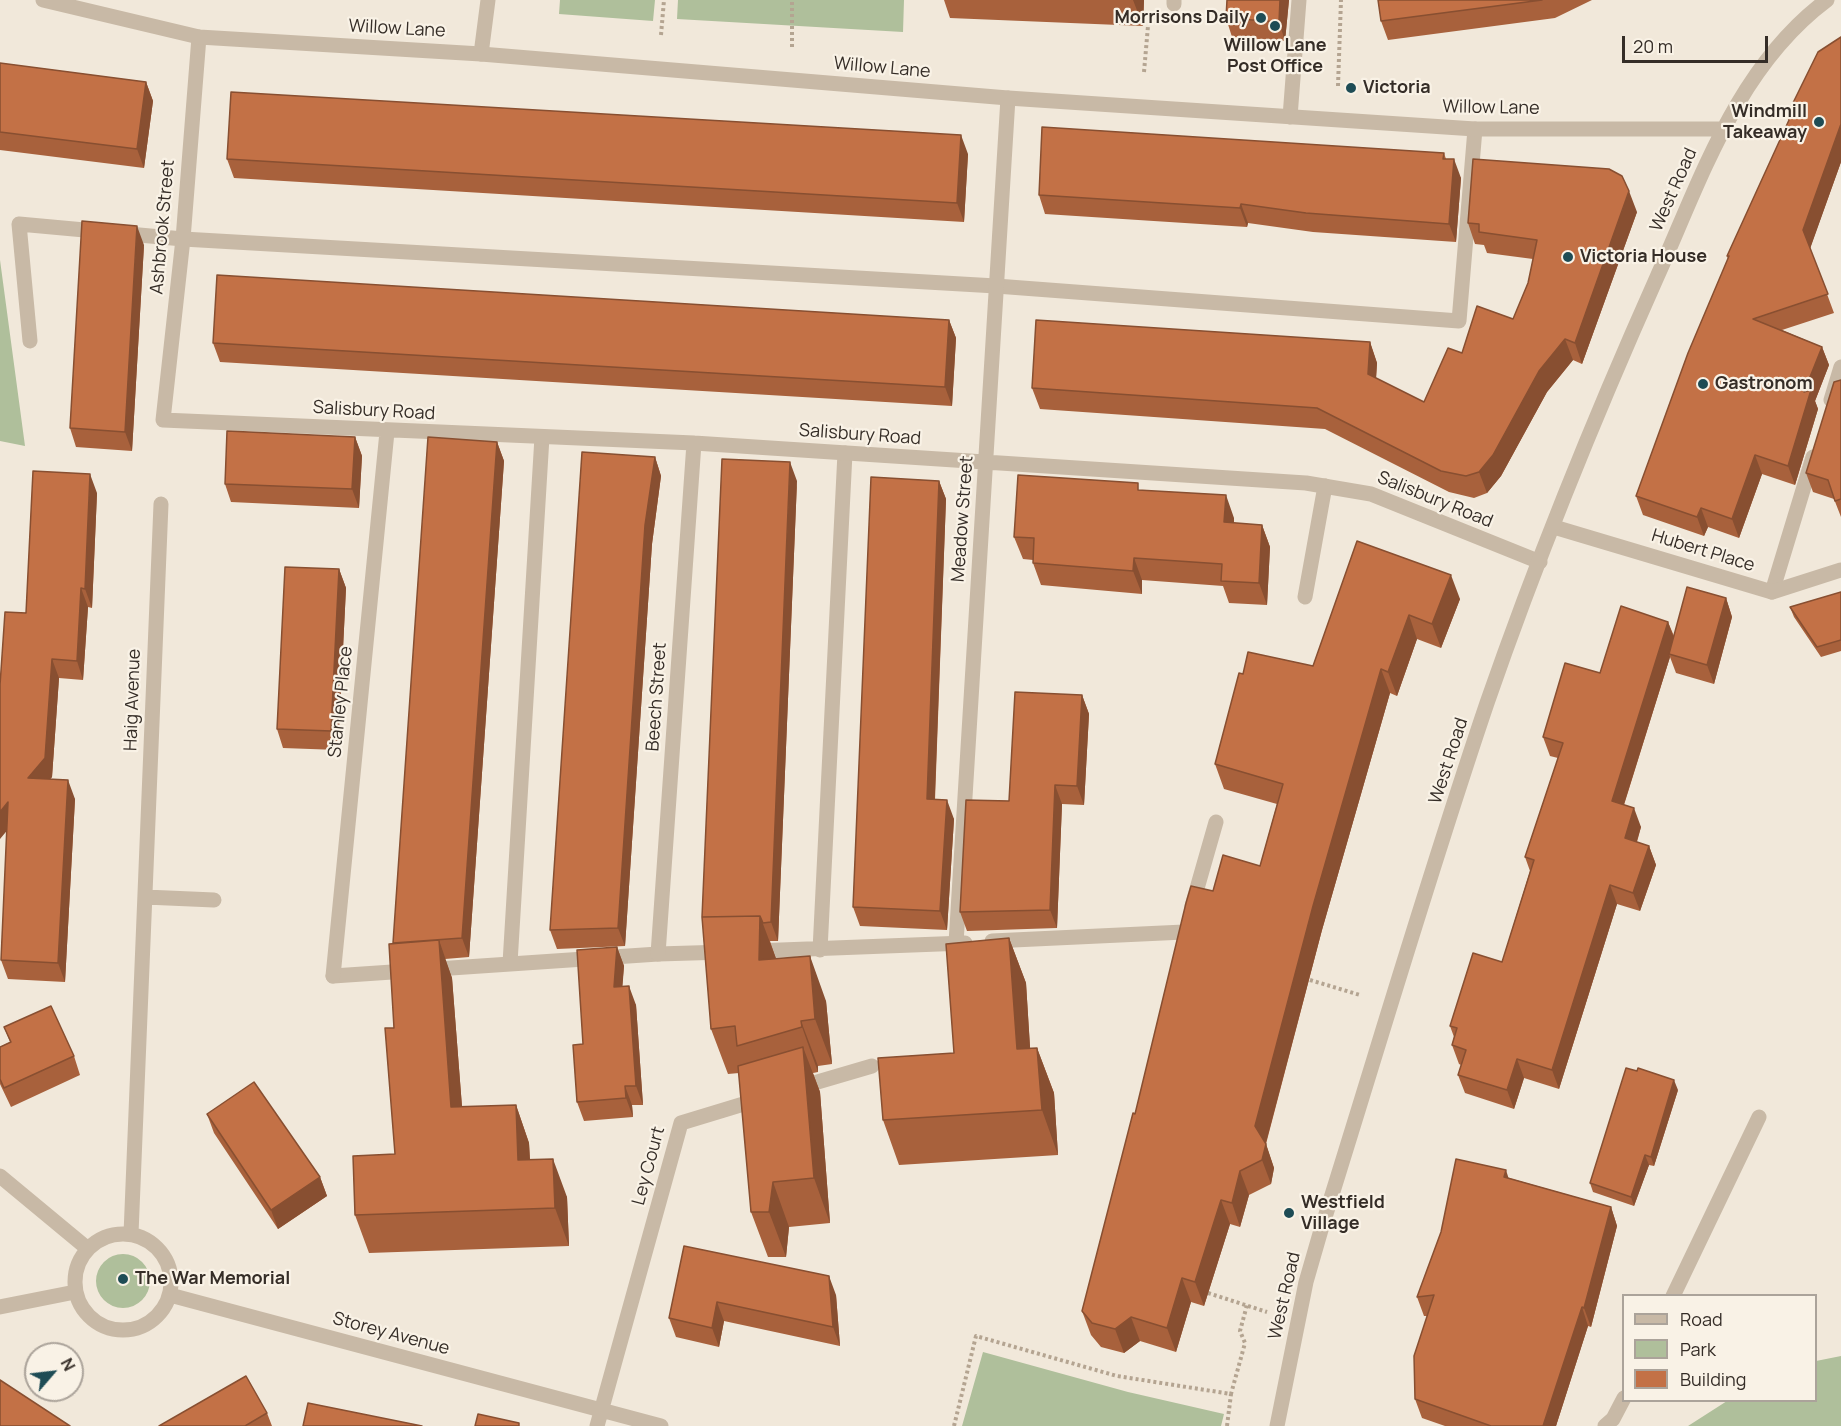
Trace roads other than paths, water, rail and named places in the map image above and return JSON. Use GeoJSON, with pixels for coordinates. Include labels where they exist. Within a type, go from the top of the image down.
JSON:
{"type":"FeatureCollection","features":[{"type":"Feature","properties":{"kind":"street","name":"Willow Lane"},"geometry":{"type":"LineString","coordinates":[[43,0],[199,37],[481,54],[1008,98],[1475,129],[1723,129]]}},
{"type":"Feature","properties":{"kind":"street"},"geometry":{"type":"LineString","coordinates":[[481,54],[488,0]]}},
{"type":"Feature","properties":{"kind":"street"},"geometry":{"type":"LineString","coordinates":[[1290,117],[1299,0]]}},
{"type":"Feature","properties":{"kind":"street","name":"West Road"},"geometry":{"type":"LineString","coordinates":[[1277,1426],[1306,1281],[1488,703],[1540,562],[1636,323],[1723,129],[1761,65],[1811,12],[1827,0]]}},
{"type":"Feature","properties":{"kind":"street","name":"Ashbrook Street"},"geometry":{"type":"LineString","coordinates":[[163,420],[183,239],[199,37]]}},
{"type":"Feature","properties":{"kind":"street","name":"Meadow Street"},"geometry":{"type":"LineString","coordinates":[[956,943],[1008,98]]}},
{"type":"Feature","properties":{"kind":"street"},"geometry":{"type":"LineString","coordinates":[[30,341],[19,224],[183,239],[996,286],[1459,321],[1475,129]]}},
{"type":"Feature","properties":{"kind":"street"},"geometry":{"type":"LineString","coordinates":[[1827,412],[1841,367]]}},
{"type":"Feature","properties":{"kind":"street","name":"Salisbury Road"},"geometry":{"type":"LineString","coordinates":[[163,420],[387,432],[694,443],[1325,486],[1371,494],[1540,562]]}},
{"type":"Feature","properties":{"kind":"street","name":"Stanley Place"},"geometry":{"type":"LineString","coordinates":[[387,432],[333,976],[510,963]]}},
{"type":"Feature","properties":{"kind":"street"},"geometry":{"type":"LineString","coordinates":[[542,437],[510,963],[658,954],[1182,937],[1216,822]]}},
{"type":"Feature","properties":{"kind":"street","name":"Beech Street"},"geometry":{"type":"LineString","coordinates":[[658,954],[694,443]]}},
{"type":"Feature","properties":{"kind":"street"},"geometry":{"type":"LineString","coordinates":[[1772,592],[1817,446]]}},
{"type":"Feature","properties":{"kind":"street"},"geometry":{"type":"LineString","coordinates":[[819,950],[845,453]]}},
{"type":"Feature","properties":{"kind":"street"},"geometry":{"type":"LineString","coordinates":[[1305,597],[1325,486]]}},
{"type":"Feature","properties":{"kind":"street","name":"Haig Avenue"},"geometry":{"type":"LineString","coordinates":[[130,1234],[161,504]]}},
{"type":"Feature","properties":{"kind":"street","name":"Hubert Place"},"geometry":{"type":"LineString","coordinates":[[1554,527],[1772,592],[1841,570]]}},
{"type":"Feature","properties":{"kind":"street"},"geometry":{"type":"LineString","coordinates":[[145,897],[214,900]]}},
{"type":"Feature","properties":{"kind":"street","name":"Ley Court"},"geometry":{"type":"LineString","coordinates":[[599,1419],[681,1123],[872,1066]]}},
{"type":"Feature","properties":{"kind":"street"},"geometry":{"type":"LineString","coordinates":[[1674,1294],[1759,1117]]}},
{"type":"Feature","properties":{"kind":"street"},"geometry":{"type":"LineString","coordinates":[[0,1176],[88,1249]]}},
{"type":"Feature","properties":{"kind":"street"},"geometry":{"type":"LineString","coordinates":[[130,1234],[148,1240],[160,1251],[168,1264],[172,1279],[170,1295],[164,1309],[140,1328],[124,1331],[107,1328],[92,1320],[81,1307],[75,1292],[75,1275],[79,1259],[88,1249],[104,1237],[130,1234]]}},
{"type":"Feature","properties":{"kind":"street"},"geometry":{"type":"LineString","coordinates":[[0,1307],[75,1292]]}},
{"type":"Feature","properties":{"kind":"street","name":"Storey Avenue"},"geometry":{"type":"LineString","coordinates":[[170,1295],[599,1419],[661,1426]]}},
{"type":"Feature","properties":{"kind":"street"},"geometry":{"type":"LineString","coordinates":[[1605,1426],[1613,1419],[1622,1400]]}},
{"type":"Feature","properties":{"kind":"place","name":"Morrisons Daily"},"geometry":{"type":"Point","coordinates":[1261,18]}},
{"type":"Feature","properties":{"kind":"place","name":"Willow Lane Post Office"},"geometry":{"type":"Point","coordinates":[1275,26]}},
{"type":"Feature","properties":{"kind":"place","name":"Victoria"},"geometry":{"type":"Point","coordinates":[1351,88]}},
{"type":"Feature","properties":{"kind":"place","name":"Windmill Takeaway"},"geometry":{"type":"Point","coordinates":[1819,122]}},
{"type":"Feature","properties":{"kind":"place","name":"Victoria House"},"geometry":{"type":"Point","coordinates":[1568,257]}},
{"type":"Feature","properties":{"kind":"place","name":"Gastronom"},"geometry":{"type":"Point","coordinates":[1703,384]}},
{"type":"Feature","properties":{"kind":"place","name":"Westfield Village"},"geometry":{"type":"Point","coordinates":[1289,1213]}},
{"type":"Feature","properties":{"kind":"place","name":"The War Memorial"},"geometry":{"type":"Point","coordinates":[123,1279]}}]}
